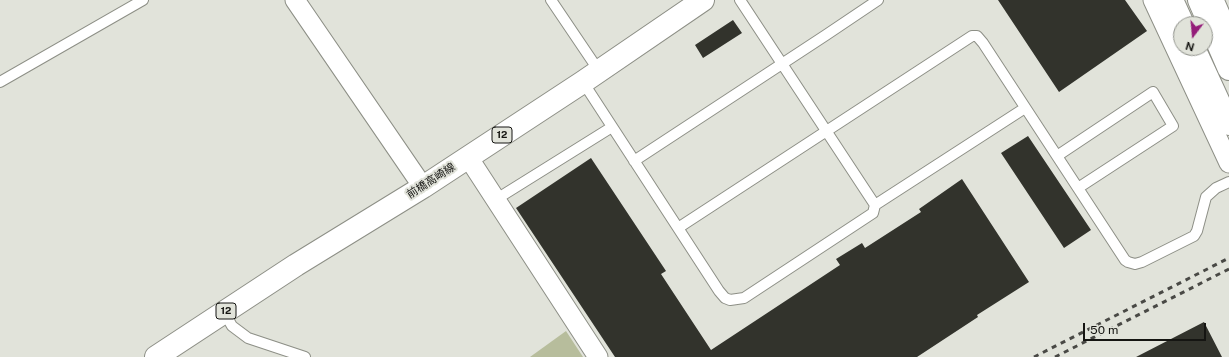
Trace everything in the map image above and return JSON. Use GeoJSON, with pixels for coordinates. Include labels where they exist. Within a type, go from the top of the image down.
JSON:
{"type":"FeatureCollection","features":[{"type":"Feature","properties":{"kind":"main road","name":"前橋高崎線"},"geometry":{"type":"LineString","coordinates":[[156,357],[296,265],[468,157],[703,0]]}},
{"type":"Feature","properties":{"kind":"main road"},"geometry":{"type":"LineString","coordinates":[[1172,0],[1179,16]]}},
{"type":"Feature","properties":{"kind":"main road"},"geometry":{"type":"LineString","coordinates":[[1198,0],[1229,69]]}},
{"type":"Feature","properties":{"kind":"main road"},"geometry":{"type":"LineString","coordinates":[[1198,56],[1229,124]]}},
{"type":"Feature","properties":{"kind":"street"},"geometry":{"type":"LineString","coordinates":[[295,0],[422,187]]}},
{"type":"Feature","properties":{"kind":"street"},"geometry":{"type":"LineString","coordinates":[[1153,0],[1229,163]]}},
{"type":"Feature","properties":{"kind":"street"},"geometry":{"type":"LineString","coordinates":[[1214,0],[1229,34]]}},
{"type":"Feature","properties":{"kind":"street"},"geometry":{"type":"LineString","coordinates":[[468,157],[598,357]]}},
{"type":"Feature","properties":{"kind":"lane"},"geometry":{"type":"LineString","coordinates":[[0,82],[142,0]]}},
{"type":"Feature","properties":{"kind":"lane"},"geometry":{"type":"LineString","coordinates":[[551,0],[591,76],[612,127],[722,294],[730,300],[739,300],[744,298],[873,213],[875,205],[1025,108]]}},
{"type":"Feature","properties":{"kind":"lane"},"geometry":{"type":"LineString","coordinates":[[740,0],[875,205]]}},
{"type":"Feature","properties":{"kind":"lane"},"geometry":{"type":"LineString","coordinates":[[634,161],[878,0]]}},
{"type":"Feature","properties":{"kind":"lane"},"geometry":{"type":"LineString","coordinates":[[678,228],[972,36],[977,36],[983,43],[1125,260],[1132,264],[1142,262],[1194,236],[1197,231],[1206,197],[1216,188],[1229,182]]}},
{"type":"Feature","properties":{"kind":"lane"},"geometry":{"type":"LineString","coordinates":[[1057,156],[1153,92],[1173,126],[1078,188]]}},
{"type":"Feature","properties":{"kind":"lane"},"geometry":{"type":"LineString","coordinates":[[496,200],[612,127]]}},
{"type":"Feature","properties":{"kind":"lane"},"geometry":{"type":"LineString","coordinates":[[224,312],[232,326],[248,338],[305,357]]}},
{"type":"Feature","properties":{"kind":"green space"},"geometry":{"type":"Polygon","coordinates":[[[566,331],[583,357],[530,357],[566,331]]]}},
{"type":"Feature","properties":{"kind":"building"},"geometry":{"type":"Polygon","coordinates":[[[998,0],[1125,0],[1147,31],[1059,92],[998,0]]]}},
{"type":"Feature","properties":{"kind":"building"},"geometry":{"type":"Polygon","coordinates":[[[733,20],[742,33],[703,58],[695,45],[733,20]]]}},
{"type":"Feature","properties":{"kind":"building"},"geometry":{"type":"Polygon","coordinates":[[[1028,136],[1091,230],[1064,248],[1001,153],[1028,136]]]}},
{"type":"Feature","properties":{"kind":"building"},"geometry":{"type":"Polygon","coordinates":[[[591,158],[666,271],[661,274],[711,350],[840,265],[836,259],[862,243],[865,248],[921,212],[919,209],[962,179],[1029,282],[977,315],[978,317],[917,357],[615,357],[516,208],[591,158]]]}},
{"type":"Feature","properties":{"kind":"building"},"geometry":{"type":"Polygon","coordinates":[[[1204,322],[1222,357],[1136,357],[1204,322]]]}},
{"type":"Feature","properties":{"kind":"railway"},"geometry":{"type":"LineString","coordinates":[[1034,357],[1229,258]]}},
{"type":"Feature","properties":{"kind":"railway"},"geometry":{"type":"LineString","coordinates":[[1055,357],[1229,269]]}}]}
